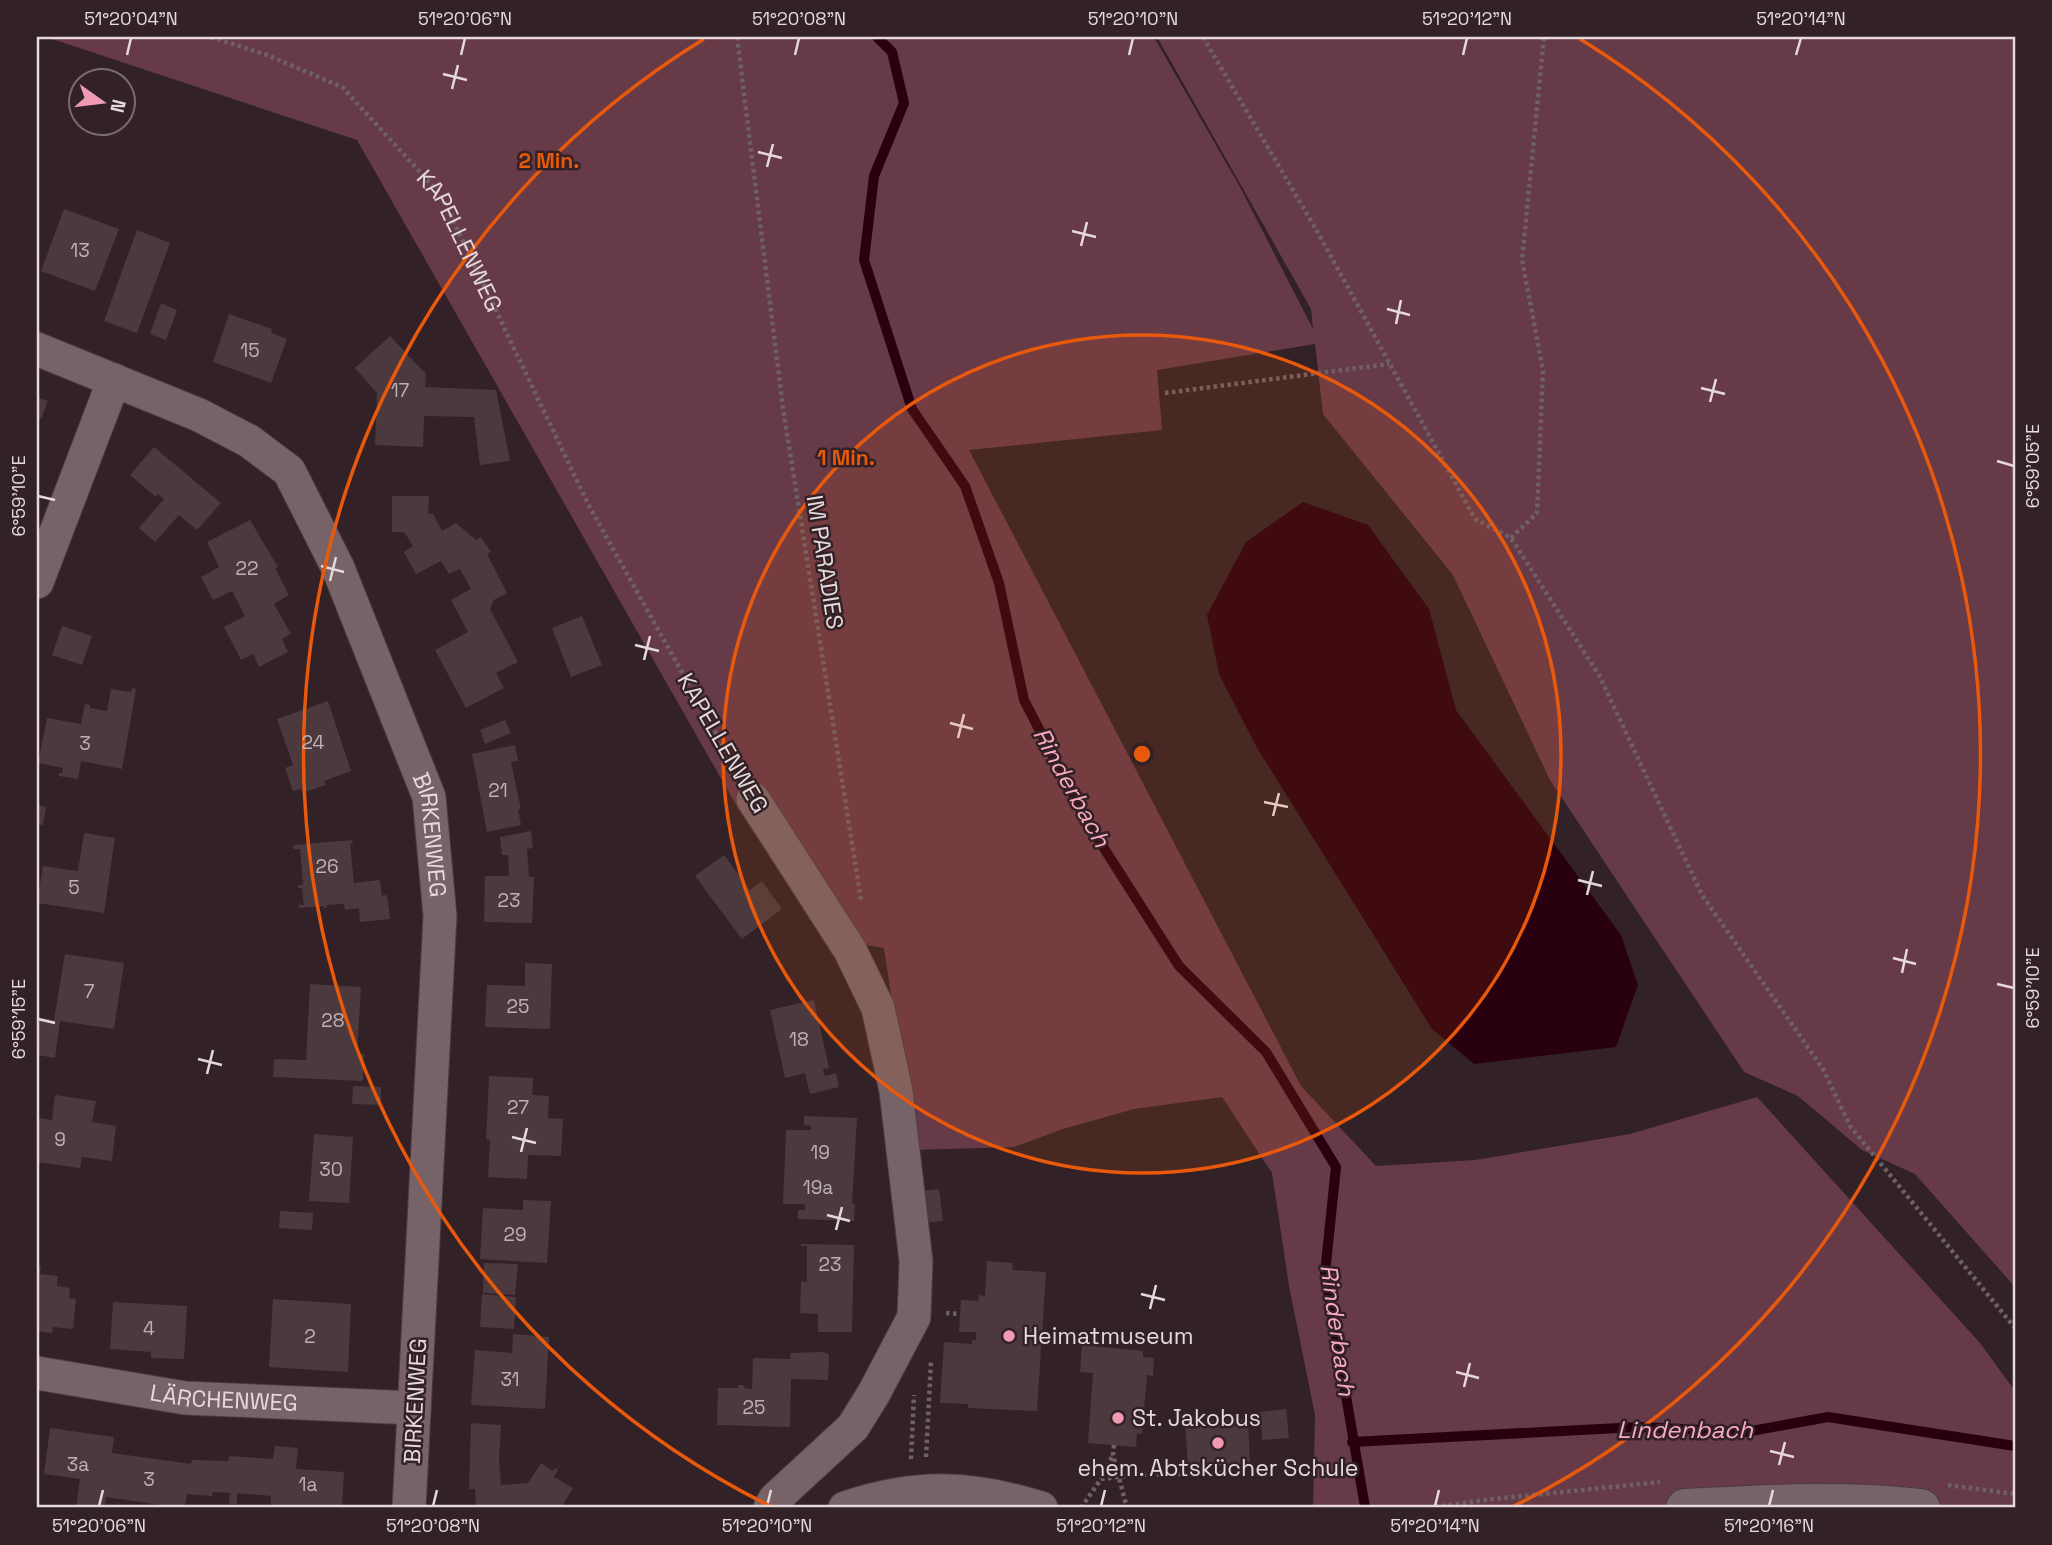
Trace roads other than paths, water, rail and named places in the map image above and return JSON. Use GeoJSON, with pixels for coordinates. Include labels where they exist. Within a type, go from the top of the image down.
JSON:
{"type":"FeatureCollection","features":[{"type":"Feature","properties":{"kind":"street","name":"BIRKENWEG"},"geometry":{"type":"LineString","coordinates":[[37,349],[198,415],[249,441],[289,471],[338,568],[429,797],[440,916],[409,1508]]}},
{"type":"Feature","properties":{"kind":"street"},"geometry":{"type":"LineString","coordinates":[[37,582],[114,380]]}},
{"type":"Feature","properties":{"kind":"street","name":"KAPELLENWEG"},"geometry":{"type":"LineString","coordinates":[[753,799],[850,950],[878,1009],[896,1091],[916,1261],[914,1317],[874,1393],[853,1427],[775,1499],[770,1508]]}},
{"type":"Feature","properties":{"kind":"street","name":"LÄRCHENWEG"},"geometry":{"type":"LineString","coordinates":[[37,1373],[185,1398],[414,1408]]}},
{"type":"Feature","properties":{"kind":"street"},"geometry":{"type":"LineString","coordinates":[[845,1508],[924,1490],[956,1490],[1019,1501],[1041,1508]]}},
{"type":"Feature","properties":{"kind":"street"},"geometry":{"type":"LineString","coordinates":[[1685,1508],[1782,1503],[1921,1508]]}},
{"type":"Feature","properties":{"kind":"waterway","name":"Rinderbach"},"geometry":{"type":"LineString","coordinates":[[877,37],[892,52],[904,103],[874,176],[864,260],[912,409],[965,486],[999,583],[1024,700],[1086,820],[1179,966],[1266,1052],[1336,1167],[1325,1273],[1365,1507]]}},
{"type":"Feature","properties":{"kind":"waterway","name":"Lindenbach"},"geometry":{"type":"LineString","coordinates":[[1352,1442],[1638,1427],[1746,1432],[1828,1417],[2015,1446]]}},
{"type":"Feature","properties":{"kind":"place","name":"Heimatmuseum"},"geometry":{"type":"Point","coordinates":[1009,1336]}},
{"type":"Feature","properties":{"kind":"place","name":"St. Jakobus"},"geometry":{"type":"Point","coordinates":[1118,1418]}},
{"type":"Feature","properties":{"kind":"place","name":"ehem. Abtskücher Schule"},"geometry":{"type":"Point","coordinates":[1218,1443]}}]}
